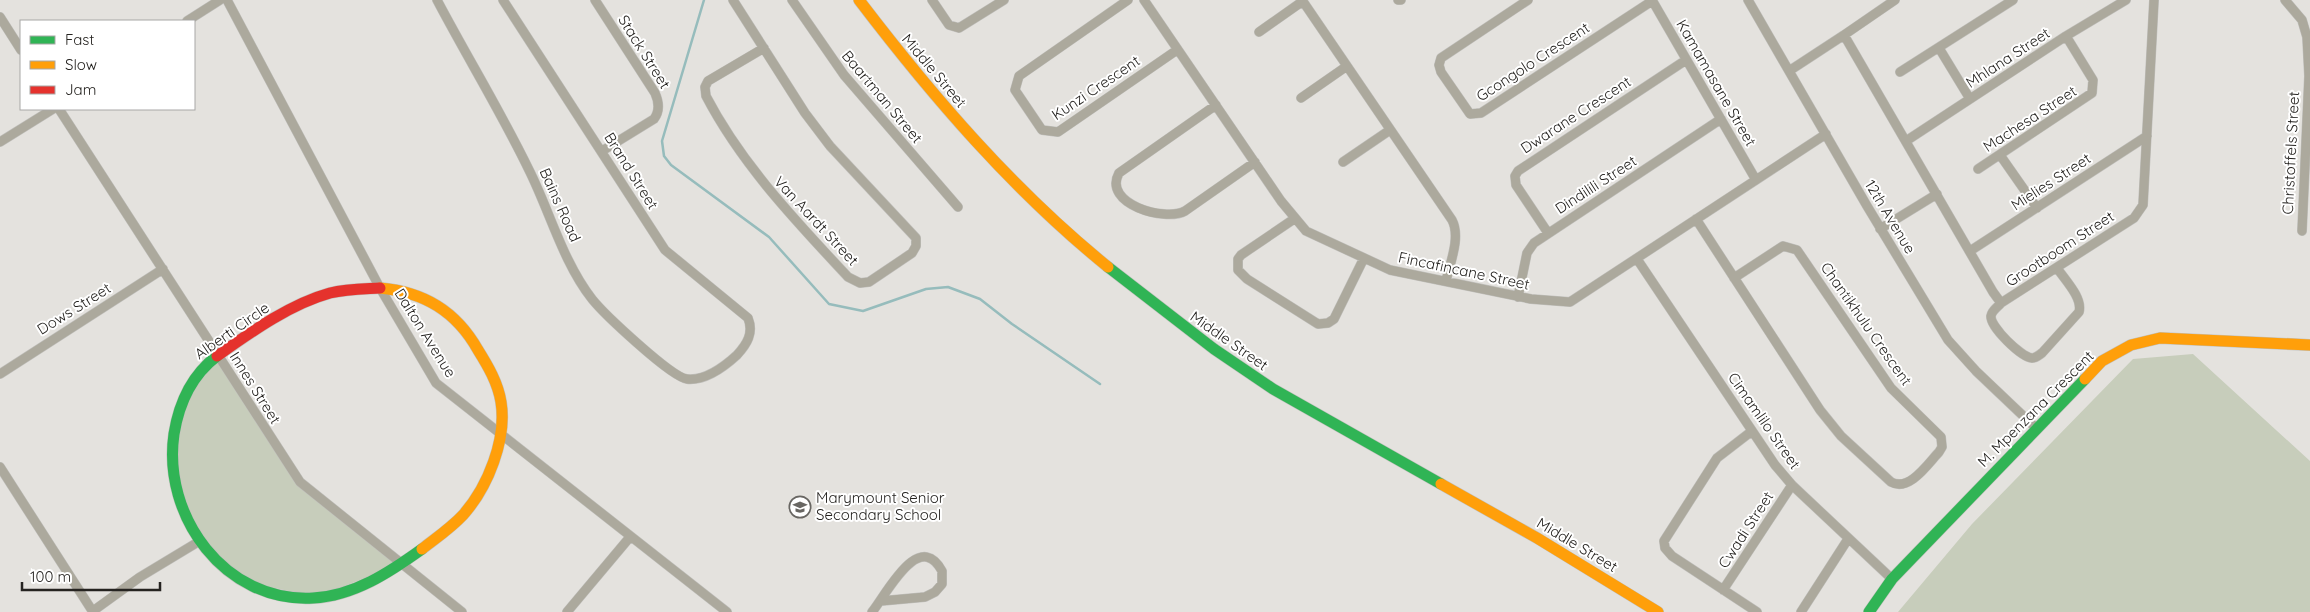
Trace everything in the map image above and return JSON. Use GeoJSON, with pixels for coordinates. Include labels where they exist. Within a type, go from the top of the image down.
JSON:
{"type":"FeatureCollection","features":[{"type":"Feature","properties":{"kind":"main road","name":"Middle Street"},"geometry":{"type":"LineString","coordinates":[[859,0],[939,102],[1014,182],[1095,257],[1158,309],[1234,364],[1282,394],[1537,538],[1658,612]]}},
{"type":"Feature","properties":{"kind":"main road","name":"Alberti Circle"},"geometry":{"type":"LineString","coordinates":[[395,288],[426,297],[443,306],[459,322],[482,356],[500,397],[500,431],[486,475],[467,510],[454,523],[402,564],[370,583],[348,591],[318,598],[295,598],[273,594],[242,581],[210,556],[185,522],[171,470],[170,449],[183,399],[199,372],[218,355],[302,303],[331,293],[395,288]]}},
{"type":"Feature","properties":{"kind":"main road","name":"M. Mpenzana Crescent"},"geometry":{"type":"LineString","coordinates":[[1869,612],[1892,580],[2102,361],[2131,345],[2160,338],[2310,345]]}},
{"type":"Feature","properties":{"kind":"street"},"geometry":{"type":"LineString","coordinates":[[189,20],[220,0]]}},
{"type":"Feature","properties":{"kind":"street","name":"Dalton Avenue"},"geometry":{"type":"LineString","coordinates":[[227,0],[380,288],[439,386],[500,431],[630,537],[727,612]]}},
{"type":"Feature","properties":{"kind":"street","name":"Bains Road"},"geometry":{"type":"LineString","coordinates":[[437,0],[529,169],[574,270],[587,292],[610,318],[679,376],[686,379],[700,378],[724,366],[740,352],[749,338]]}},
{"type":"Feature","properties":{"kind":"street","name":"Brand Street"},"geometry":{"type":"LineString","coordinates":[[503,0],[665,250],[748,318],[750,327],[749,338]]}},
{"type":"Feature","properties":{"kind":"street","name":"Stack Street"},"geometry":{"type":"LineString","coordinates":[[595,0],[655,93],[658,102],[658,111],[654,119],[602,152]]}},
{"type":"Feature","properties":{"kind":"street","name":"Van Aardt Street"},"geometry":{"type":"LineString","coordinates":[[733,0],[764,48],[805,113],[830,146],[916,238],[916,246],[912,253],[869,282],[860,283],[848,277],[762,183],[706,96],[705,87],[708,82],[764,48]]}},
{"type":"Feature","properties":{"kind":"street","name":"Baartman Street"},"geometry":{"type":"LineString","coordinates":[[792,0],[844,75],[958,207]]}},
{"type":"Feature","properties":{"kind":"street"},"geometry":{"type":"LineString","coordinates":[[932,0],[949,25],[959,28],[1004,0]]}},
{"type":"Feature","properties":{"kind":"street","name":"Kunzi Crescent"},"geometry":{"type":"LineString","coordinates":[[1128,0],[1019,76],[1015,90],[1042,130],[1058,132],[1177,50]]}},
{"type":"Feature","properties":{"kind":"street","name":"Fincafincane Street"},"geometry":{"type":"LineString","coordinates":[[1144,0],[1294,219],[1311,234],[1390,270],[1518,297],[1560,303],[1570,302],[1826,134]]}},
{"type":"Feature","properties":{"kind":"street","name":"Gcongolo Crescent"},"geometry":{"type":"LineString","coordinates":[[1528,0],[1441,58],[1439,65],[1441,72],[1469,113],[1481,113],[1652,0]]}},
{"type":"Feature","properties":{"kind":"street","name":"Kamamasane Street"},"geometry":{"type":"LineString","coordinates":[[1652,0],[1756,180]]}},
{"type":"Feature","properties":{"kind":"street","name":"12th Avenue"},"geometry":{"type":"LineString","coordinates":[[1748,0],[1880,229],[1948,340],[1976,371],[2036,428]]}},
{"type":"Feature","properties":{"kind":"street"},"geometry":{"type":"LineString","coordinates":[[1789,71],[1894,0]]}},
{"type":"Feature","properties":{"kind":"street"},"geometry":{"type":"LineString","coordinates":[[1900,72],[2013,0]]}},
{"type":"Feature","properties":{"kind":"street","name":"Mhlana Street"},"geometry":{"type":"LineString","coordinates":[[1906,141],[2066,36],[2126,0]]}},
{"type":"Feature","properties":{"kind":"street","name":"Grootboom Street"},"geometry":{"type":"LineString","coordinates":[[1844,35],[2001,303],[2139,213],[2145,196],[2154,0]]}},
{"type":"Feature","properties":{"kind":"street","name":"Christoffels Street"},"geometry":{"type":"LineString","coordinates":[[2285,0],[2296,11],[2305,27],[2309,76],[2302,231]]}},
{"type":"Feature","properties":{"kind":"street"},"geometry":{"type":"LineString","coordinates":[[1258,32],[1303,1],[1454,224],[1455,240],[1446,281]]}},
{"type":"Feature","properties":{"kind":"street"},"geometry":{"type":"LineString","coordinates":[[0,17],[20,48]]}},
{"type":"Feature","properties":{"kind":"street","name":"Machesa Street"},"geometry":{"type":"LineString","coordinates":[[1978,169],[2092,93],[2093,80],[2066,36]]}},
{"type":"Feature","properties":{"kind":"street"},"geometry":{"type":"LineString","coordinates":[[1939,48],[1970,99]]}},
{"type":"Feature","properties":{"kind":"street","name":"Dwarane Crescent"},"geometry":{"type":"LineString","coordinates":[[1548,233],[1516,185],[1515,176],[1518,171],[1686,60]]}},
{"type":"Feature","properties":{"kind":"street"},"geometry":{"type":"LineString","coordinates":[[1301,98],[1347,66]]}},
{"type":"Feature","properties":{"kind":"street"},"geometry":{"type":"LineString","coordinates":[[1216,105],[1119,173],[1116,183],[1118,190],[1136,208],[1174,216],[1186,211],[1255,162]]}},
{"type":"Feature","properties":{"kind":"street"},"geometry":{"type":"LineString","coordinates":[[0,142],[51,110]]}},
{"type":"Feature","properties":{"kind":"street","name":"Innes Street"},"geometry":{"type":"LineString","coordinates":[[60,110],[300,482],[462,612]]}},
{"type":"Feature","properties":{"kind":"street","name":"Dindilili Street"},"geometry":{"type":"LineString","coordinates":[[1518,297],[1528,251],[1534,243],[1721,119]]}},
{"type":"Feature","properties":{"kind":"street"},"geometry":{"type":"LineString","coordinates":[[1344,162],[1390,130]]}},
{"type":"Feature","properties":{"kind":"street","name":"Mielies Street"},"geometry":{"type":"LineString","coordinates":[[1970,252],[2147,136]]}},
{"type":"Feature","properties":{"kind":"street"},"geometry":{"type":"LineString","coordinates":[[2000,155],[2037,208]]}},
{"type":"Feature","properties":{"kind":"street"},"geometry":{"type":"LineString","coordinates":[[1880,229],[1937,194]]}},
{"type":"Feature","properties":{"kind":"street"},"geometry":{"type":"LineString","coordinates":[[1294,219],[1244,253],[1238,260],[1238,270],[1247,279],[1318,324],[1328,324],[1334,319],[1364,258]]}},
{"type":"Feature","properties":{"kind":"street","name":"Chantikhulu Crescent"},"geometry":{"type":"LineString","coordinates":[[1696,219],[1734,278],[1830,424],[1891,482],[1900,486],[1908,483],[1939,452],[1942,447],[1941,437],[1891,388],[1797,250],[1783,246],[1734,278]]}},
{"type":"Feature","properties":{"kind":"street","name":"Cimamlilo Street"},"geometry":{"type":"LineString","coordinates":[[1637,259],[1752,431],[1792,485],[1892,580]]}},
{"type":"Feature","properties":{"kind":"street"},"geometry":{"type":"LineString","coordinates":[[2001,303],[1991,316],[1993,325],[2025,356],[2037,357],[2073,320],[2080,309],[2078,299],[2057,268]]}},
{"type":"Feature","properties":{"kind":"street","name":"Dows Street"},"geometry":{"type":"LineString","coordinates":[[0,374],[163,270]]}},
{"type":"Feature","properties":{"kind":"street"},"geometry":{"type":"LineString","coordinates":[[1752,431],[1716,458],[1664,540],[1665,548],[1672,556],[1757,612]]}},
{"type":"Feature","properties":{"kind":"street"},"geometry":{"type":"LineString","coordinates":[[0,468],[93,612],[140,577],[198,542]]}},
{"type":"Feature","properties":{"kind":"street","name":"Cwadi Street"},"geometry":{"type":"LineString","coordinates":[[1723,590],[1792,485]]}},
{"type":"Feature","properties":{"kind":"street"},"geometry":{"type":"LineString","coordinates":[[567,612],[630,537]]}},
{"type":"Feature","properties":{"kind":"street"},"geometry":{"type":"LineString","coordinates":[[1801,612],[1848,539]]}},
{"type":"Feature","properties":{"kind":"street"},"geometry":{"type":"LineString","coordinates":[[872,612],[910,561],[921,557],[931,559],[942,571],[942,584],[931,595],[881,601]]}},
{"type":"Feature","properties":{"kind":"green space"},"geometry":{"type":"Polygon","coordinates":[[[213,351],[295,481],[399,564],[318,597],[241,581],[184,523],[171,438],[213,351]]]}},
{"type":"Feature","properties":{"kind":"green space"},"geometry":{"type":"Polygon","coordinates":[[[2193,354],[2310,461],[2310,612],[1898,612],[1972,524],[2133,359],[2193,354]]]}},
{"type":"Feature","properties":{"kind":"waterway"},"geometry":{"type":"LineString","coordinates":[[704,0],[662,141],[664,156],[671,165],[769,237],[829,304],[863,311],[926,289],[948,287],[980,299],[1012,324],[1100,384]]}},
{"type":"Feature","properties":{"kind":"traffic: fast"},"geometry":{"type":"LineString","coordinates":[[1108,267],[1214,349],[1273,389],[1441,484]]}},
{"type":"Feature","properties":{"kind":"traffic: fast"},"geometry":{"type":"LineString","coordinates":[[217,356],[200,372],[183,401],[174,434],[173,465],[178,495],[190,523],[206,549],[227,570],[252,586],[281,596],[313,598],[343,593],[357,588],[384,574],[422,549]]}},
{"type":"Feature","properties":{"kind":"traffic: fast"},"geometry":{"type":"LineString","coordinates":[[1869,612],[1892,579],[2085,379]]}},
{"type":"Feature","properties":{"kind":"traffic: slow"},"geometry":{"type":"LineString","coordinates":[[859,0],[945,107],[976,141],[1039,206],[1108,267]]}},
{"type":"Feature","properties":{"kind":"traffic: slow"},"geometry":{"type":"LineString","coordinates":[[380,288],[396,290],[425,299],[449,314],[469,336],[495,381],[500,395],[501,431],[494,462],[488,477],[463,515],[422,549]]}},
{"type":"Feature","properties":{"kind":"traffic: slow"},"geometry":{"type":"LineString","coordinates":[[2085,379],[2102,361],[2131,345],[2160,338],[2310,345]]}},
{"type":"Feature","properties":{"kind":"traffic: slow"},"geometry":{"type":"LineString","coordinates":[[1441,484],[1537,538],[1658,612]]}},
{"type":"Feature","properties":{"kind":"traffic: jam"},"geometry":{"type":"LineString","coordinates":[[217,356],[271,320],[300,304],[330,293],[380,288]]}},
{"type":"Feature","properties":{"kind":"place","name":"Marymount Senior Secondary School"},"geometry":{"type":"Point","coordinates":[800,507]}}]}
